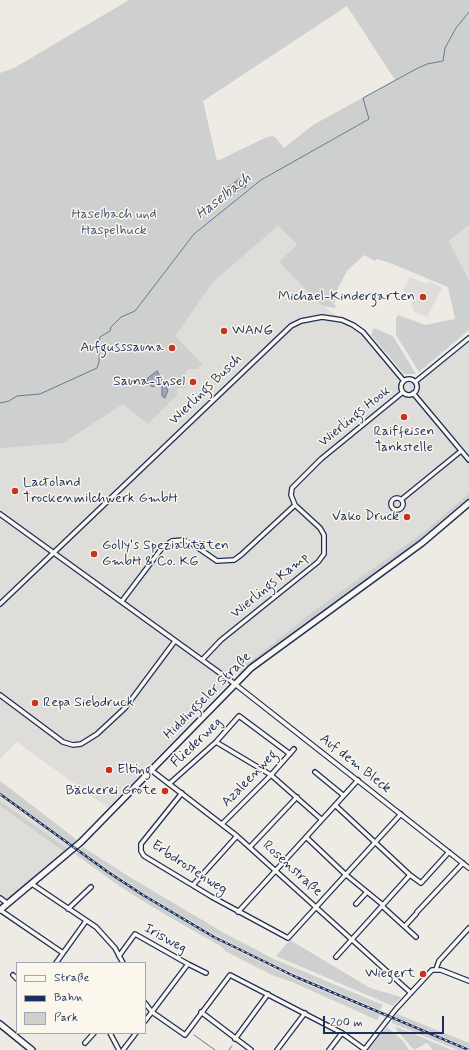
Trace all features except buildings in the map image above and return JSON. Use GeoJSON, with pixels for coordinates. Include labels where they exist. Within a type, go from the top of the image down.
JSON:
{"type":"FeatureCollection","features":[{"type":"Feature","properties":{"kind":"street","name":"Wierlings Busch"},"geometry":{"type":"LineString","coordinates":[[0,604],[291,326],[301,321],[322,317],[342,320],[353,325],[362,332],[404,381]]}},
{"type":"Feature","properties":{"kind":"street"},"geometry":{"type":"LineString","coordinates":[[415,382],[469,338]]}},
{"type":"Feature","properties":{"kind":"street"},"geometry":{"type":"LineString","coordinates":[[413,393],[408,394],[403,392],[401,387],[404,381],[410,379],[415,382]]}},
{"type":"Feature","properties":{"kind":"street"},"geometry":{"type":"LineString","coordinates":[[413,393],[416,388],[415,382]]}},
{"type":"Feature","properties":{"kind":"street","name":"Wierlings Hook"},"geometry":{"type":"LineString","coordinates":[[295,505],[291,495],[292,488],[321,459],[403,392]]}},
{"type":"Feature","properties":{"kind":"street"},"geometry":{"type":"LineString","coordinates":[[413,393],[469,460]]}},
{"type":"Feature","properties":{"kind":"street"},"geometry":{"type":"LineString","coordinates":[[402,499],[461,451]]}},
{"type":"Feature","properties":{"kind":"street","name":"Hiddingseler Straße"},"geometry":{"type":"LineString","coordinates":[[0,910],[81,842],[234,683],[251,668],[422,543],[469,503]]}},
{"type":"Feature","properties":{"kind":"street"},"geometry":{"type":"LineString","coordinates":[[122,601],[162,548],[172,541],[182,540],[191,543],[217,561],[234,560],[295,505]]}},
{"type":"Feature","properties":{"kind":"street","name":"Wierlings Kamp"},"geometry":{"type":"LineString","coordinates":[[202,660],[221,640],[318,562],[324,554],[324,535],[320,528],[295,505]]}},
{"type":"Feature","properties":{"kind":"street","name":"Auf dem Bleck"},"geometry":{"type":"LineString","coordinates":[[0,514],[234,683],[469,868]]}},
{"type":"Feature","properties":{"kind":"street"},"geometry":{"type":"LineString","coordinates":[[0,695],[63,742],[73,745],[81,744],[97,734],[125,708],[175,641]]}},
{"type":"Feature","properties":{"kind":"street","name":"Fliederweg"},"geometry":{"type":"LineString","coordinates":[[170,784],[216,742],[239,716],[290,754]]}},
{"type":"Feature","properties":{"kind":"street"},"geometry":{"type":"LineString","coordinates":[[216,742],[271,775],[321,819]]}},
{"type":"Feature","properties":{"kind":"street","name":"Azaleenweg"},"geometry":{"type":"LineString","coordinates":[[222,824],[271,775],[294,749]]}},
{"type":"Feature","properties":{"kind":"street","name":"Rosenstraße"},"geometry":{"type":"LineString","coordinates":[[151,770],[250,847],[316,905],[411,993]]}},
{"type":"Feature","properties":{"kind":"street"},"geometry":{"type":"LineString","coordinates":[[315,772],[343,795]]}},
{"type":"Feature","properties":{"kind":"street"},"geometry":{"type":"LineString","coordinates":[[238,912],[358,780]]}},
{"type":"Feature","properties":{"kind":"street","name":"Erbdrostenweg"},"geometry":{"type":"LineString","coordinates":[[182,793],[141,844],[141,851],[144,856],[238,912],[288,938],[316,905]]}},
{"type":"Feature","properties":{"kind":"street"},"geometry":{"type":"LineString","coordinates":[[250,847],[297,797]]}},
{"type":"Feature","properties":{"kind":"street"},"geometry":{"type":"LineString","coordinates":[[335,805],[410,875],[421,883],[449,852]]}},
{"type":"Feature","properties":{"kind":"street"},"geometry":{"type":"LineString","coordinates":[[316,905],[401,814]]}},
{"type":"Feature","properties":{"kind":"street"},"geometry":{"type":"LineString","coordinates":[[192,885],[237,836]]}},
{"type":"Feature","properties":{"kind":"street"},"geometry":{"type":"LineString","coordinates":[[306,837],[345,874],[405,926],[416,938]]}},
{"type":"Feature","properties":{"kind":"street"},"geometry":{"type":"LineString","coordinates":[[405,926],[463,863]]}},
{"type":"Feature","properties":{"kind":"street"},"geometry":{"type":"LineString","coordinates":[[336,957],[410,875]]}},
{"type":"Feature","properties":{"kind":"street"},"geometry":{"type":"LineString","coordinates":[[32,884],[86,921],[108,940],[122,962]]}},
{"type":"Feature","properties":{"kind":"street"},"geometry":{"type":"LineString","coordinates":[[68,908],[91,887]]}},
{"type":"Feature","properties":{"kind":"street"},"geometry":{"type":"LineString","coordinates":[[356,904],[367,892]]}},
{"type":"Feature","properties":{"kind":"street"},"geometry":{"type":"LineString","coordinates":[[0,898],[8,904]]}},
{"type":"Feature","properties":{"kind":"street"},"geometry":{"type":"LineString","coordinates":[[0,910],[63,953]]}},
{"type":"Feature","properties":{"kind":"street"},"geometry":{"type":"LineString","coordinates":[[57,962],[86,921]]}},
{"type":"Feature","properties":{"kind":"street"},"geometry":{"type":"LineString","coordinates":[[146,1004],[152,1012],[185,1035],[230,975],[306,1013],[342,1033],[364,1050],[425,976],[436,969],[439,961],[469,928]]}},
{"type":"Feature","properties":{"kind":"street","name":"Irisweg"},"geometry":{"type":"LineString","coordinates":[[119,956],[135,934],[206,973]]}},
{"type":"Feature","properties":{"kind":"street","name":"Irisweg"},"geometry":{"type":"LineString","coordinates":[[146,1020],[188,964]]}},
{"type":"Feature","properties":{"kind":"street"},"geometry":{"type":"LineString","coordinates":[[436,969],[469,981]]}},
{"type":"Feature","properties":{"kind":"street"},"geometry":{"type":"LineString","coordinates":[[13,975],[16,978]]}},
{"type":"Feature","properties":{"kind":"street"},"geometry":{"type":"LineString","coordinates":[[236,1039],[268,994]]}},
{"type":"Feature","properties":{"kind":"street"},"geometry":{"type":"LineString","coordinates":[[201,1012],[251,1050]]}},
{"type":"Feature","properties":{"kind":"street"},"geometry":{"type":"LineString","coordinates":[[277,1050],[306,1013]]}},
{"type":"Feature","properties":{"kind":"street"},"geometry":{"type":"LineString","coordinates":[[0,1024],[32,1050]]}},
{"type":"Feature","properties":{"kind":"street"},"geometry":{"type":"LineString","coordinates":[[329,1050],[342,1033]]}},
{"type":"Feature","properties":{"kind":"street"},"geometry":{"type":"LineString","coordinates":[[85,1043],[93,1034]]}},
{"type":"Feature","properties":{"kind":"street"},"geometry":{"type":"LineString","coordinates":[[111,1034],[119,1050]]}},
{"type":"Feature","properties":{"kind":"street"},"geometry":{"type":"LineString","coordinates":[[123,1050],[135,1034]]}},
{"type":"Feature","properties":{"kind":"shaded area"},"geometry":{"type":"Polygon","coordinates":[[[239,179],[245,182],[246,187],[240,189],[235,194],[230,194],[227,188],[239,179]]]}},
{"type":"Feature","properties":{"kind":"shaded area"},"geometry":{"type":"Polygon","coordinates":[[[469,225],[469,279],[449,241],[469,225]]]}},
{"type":"Feature","properties":{"kind":"shaded area"},"geometry":{"type":"Polygon","coordinates":[[[278,226],[297,246],[280,262],[322,306],[363,332],[404,381],[410,379],[415,382],[469,338],[469,493],[425,531],[312,612],[247,664],[108,808],[17,742],[0,759],[0,447],[140,384],[214,281],[278,226]]]}},
{"type":"Feature","properties":{"kind":"shaded area","name":"Michael-Kindergarten"},"geometry":{"type":"Polygon","coordinates":[[[410,277],[427,284],[429,281],[442,288],[427,317],[413,311],[414,307],[411,305],[413,302],[408,299],[410,295],[403,291],[410,277]]]}},
{"type":"Feature","properties":{"kind":"shaded area"},"geometry":{"type":"Polygon","coordinates":[[[157,371],[168,390],[165,398],[162,396],[162,386],[160,384],[152,387],[148,383],[147,379],[157,371]]]}},
{"type":"Feature","properties":{"kind":"shaded area"},"geometry":{"type":"Polygon","coordinates":[[[0,792],[74,845],[70,850],[0,801],[0,792]]]}},
{"type":"Feature","properties":{"kind":"shaded area"},"geometry":{"type":"Polygon","coordinates":[[[0,806],[64,853],[0,905],[0,806]]]}},
{"type":"Feature","properties":{"kind":"shaded area"},"geometry":{"type":"Polygon","coordinates":[[[80,850],[148,896],[205,929],[268,962],[389,1014],[386,1018],[299,981],[239,952],[136,892],[78,852],[80,850]]]}},
{"type":"Feature","properties":{"kind":"shaded area"},"geometry":{"type":"Polygon","coordinates":[[[394,1017],[469,1048],[469,1050],[392,1019],[394,1017]]]}},
{"type":"Feature","properties":{"kind":"green space","name":"Haselbach und Haspelhuck"},"geometry":{"type":"Polygon","coordinates":[[[129,0],[469,0],[469,225],[449,241],[469,280],[469,330],[419,372],[396,335],[396,319],[398,315],[425,325],[455,319],[448,287],[390,263],[377,259],[375,261],[364,255],[347,271],[335,294],[338,296],[334,303],[336,308],[322,306],[279,262],[297,245],[278,226],[214,281],[175,336],[202,364],[197,369],[189,369],[186,372],[186,388],[177,388],[177,395],[148,424],[123,404],[63,443],[0,448],[0,73],[14,68],[129,0]],[[347,6],[203,101],[217,161],[267,137],[273,136],[284,148],[313,125],[395,80],[347,6]]]}},
{"type":"Feature","properties":{"kind":"green space"},"geometry":{"type":"Polygon","coordinates":[[[374,328],[393,336],[416,374],[404,374],[371,335],[374,328]]]}},
{"type":"Feature","properties":{"kind":"green space"},"geometry":{"type":"Polygon","coordinates":[[[469,493],[469,502],[422,543],[234,683],[240,671],[247,664],[312,612],[425,531],[469,493]]]}},
{"type":"Feature","properties":{"kind":"green space"},"geometry":{"type":"Polygon","coordinates":[[[0,781],[77,840],[73,845],[0,792],[0,781]]]}},
{"type":"Feature","properties":{"kind":"green space"},"geometry":{"type":"Polygon","coordinates":[[[0,801],[70,850],[65,853],[0,806],[0,801]]]}},
{"type":"Feature","properties":{"kind":"green space"},"geometry":{"type":"Polygon","coordinates":[[[83,847],[128,876],[224,933],[274,959],[383,1005],[380,1010],[268,962],[205,929],[148,896],[80,850],[83,847]]]}},
{"type":"Feature","properties":{"kind":"green space"},"geometry":{"type":"Polygon","coordinates":[[[78,852],[136,892],[239,952],[299,981],[380,1015],[377,1020],[292,982],[272,975],[225,951],[222,947],[154,908],[115,883],[75,854],[78,852]]]}},
{"type":"Feature","properties":{"kind":"green space"},"geometry":{"type":"Polygon","coordinates":[[[290,940],[370,988],[401,997],[393,1006],[276,956],[290,940]]]}},
{"type":"Feature","properties":{"kind":"green space"},"geometry":{"type":"Polygon","coordinates":[[[397,1014],[469,1043],[469,1048],[394,1017],[397,1014]]]}},
{"type":"Feature","properties":{"kind":"green space"},"geometry":{"type":"Polygon","coordinates":[[[392,1019],[466,1050],[458,1050],[392,1023],[392,1019]]]}},
{"type":"Feature","properties":{"kind":"green space"},"geometry":{"type":"Polygon","coordinates":[[[387,1027],[404,1042],[409,1050],[368,1050],[387,1027]]]}},
{"type":"Feature","properties":{"kind":"green space"},"geometry":{"type":"Polygon","coordinates":[[[397,1027],[452,1050],[433,1050],[427,1043],[414,1050],[395,1028],[397,1027]]]}},
{"type":"Feature","properties":{"kind":"waterway","name":"Haselbach"},"geometry":{"type":"LineString","coordinates":[[0,403],[9,401],[17,396],[40,394],[97,368],[99,353],[94,345],[99,346],[100,337],[110,331],[111,327],[121,317],[135,311],[194,234],[261,180],[369,119],[363,98],[416,69],[427,64],[443,61],[445,48],[456,28],[469,12]]}},
{"type":"Feature","properties":{"kind":"waterway"},"geometry":{"type":"LineString","coordinates":[[194,1035],[215,1050]]}},
{"type":"Feature","properties":{"kind":"waterway"},"geometry":{"type":"LineString","coordinates":[[229,1050],[232,1046]]}},
{"type":"Feature","properties":{"kind":"railway"},"geometry":{"type":"LineString","coordinates":[[0,794],[108,872],[143,895],[214,937],[296,977],[469,1050]]}},
{"type":"Feature","properties":{"kind":"place","name":"Michael-Kindergarten"},"geometry":{"type":"Point","coordinates":[423,297]}},
{"type":"Feature","properties":{"kind":"place","name":"WANG"},"geometry":{"type":"Point","coordinates":[224,331]}},
{"type":"Feature","properties":{"kind":"place","name":"Aufgusssauna"},"geometry":{"type":"Point","coordinates":[172,348]}},
{"type":"Feature","properties":{"kind":"place","name":"Sauna-Insel"},"geometry":{"type":"Point","coordinates":[193,382]}},
{"type":"Feature","properties":{"kind":"place","name":"Raiffeisen Tankstelle"},"geometry":{"type":"Point","coordinates":[404,417]}},
{"type":"Feature","properties":{"kind":"place","name":"Lactoland Trockenmilchwerk GmbH"},"geometry":{"type":"Point","coordinates":[15,491]}},
{"type":"Feature","properties":{"kind":"place","name":"Vako Druck"},"geometry":{"type":"Point","coordinates":[407,517]}},
{"type":"Feature","properties":{"kind":"place","name":"Golly's Spezialitäten GmbH & Co. KG"},"geometry":{"type":"Point","coordinates":[94,554]}},
{"type":"Feature","properties":{"kind":"place","name":"Repa Siebdruck"},"geometry":{"type":"Point","coordinates":[35,703]}},
{"type":"Feature","properties":{"kind":"place","name":"Elting"},"geometry":{"type":"Point","coordinates":[109,770]}},
{"type":"Feature","properties":{"kind":"place","name":"Bäckerei Grote"},"geometry":{"type":"Point","coordinates":[165,791]}},
{"type":"Feature","properties":{"kind":"place","name":"Wiegert"},"geometry":{"type":"Point","coordinates":[423,974]}}]}
